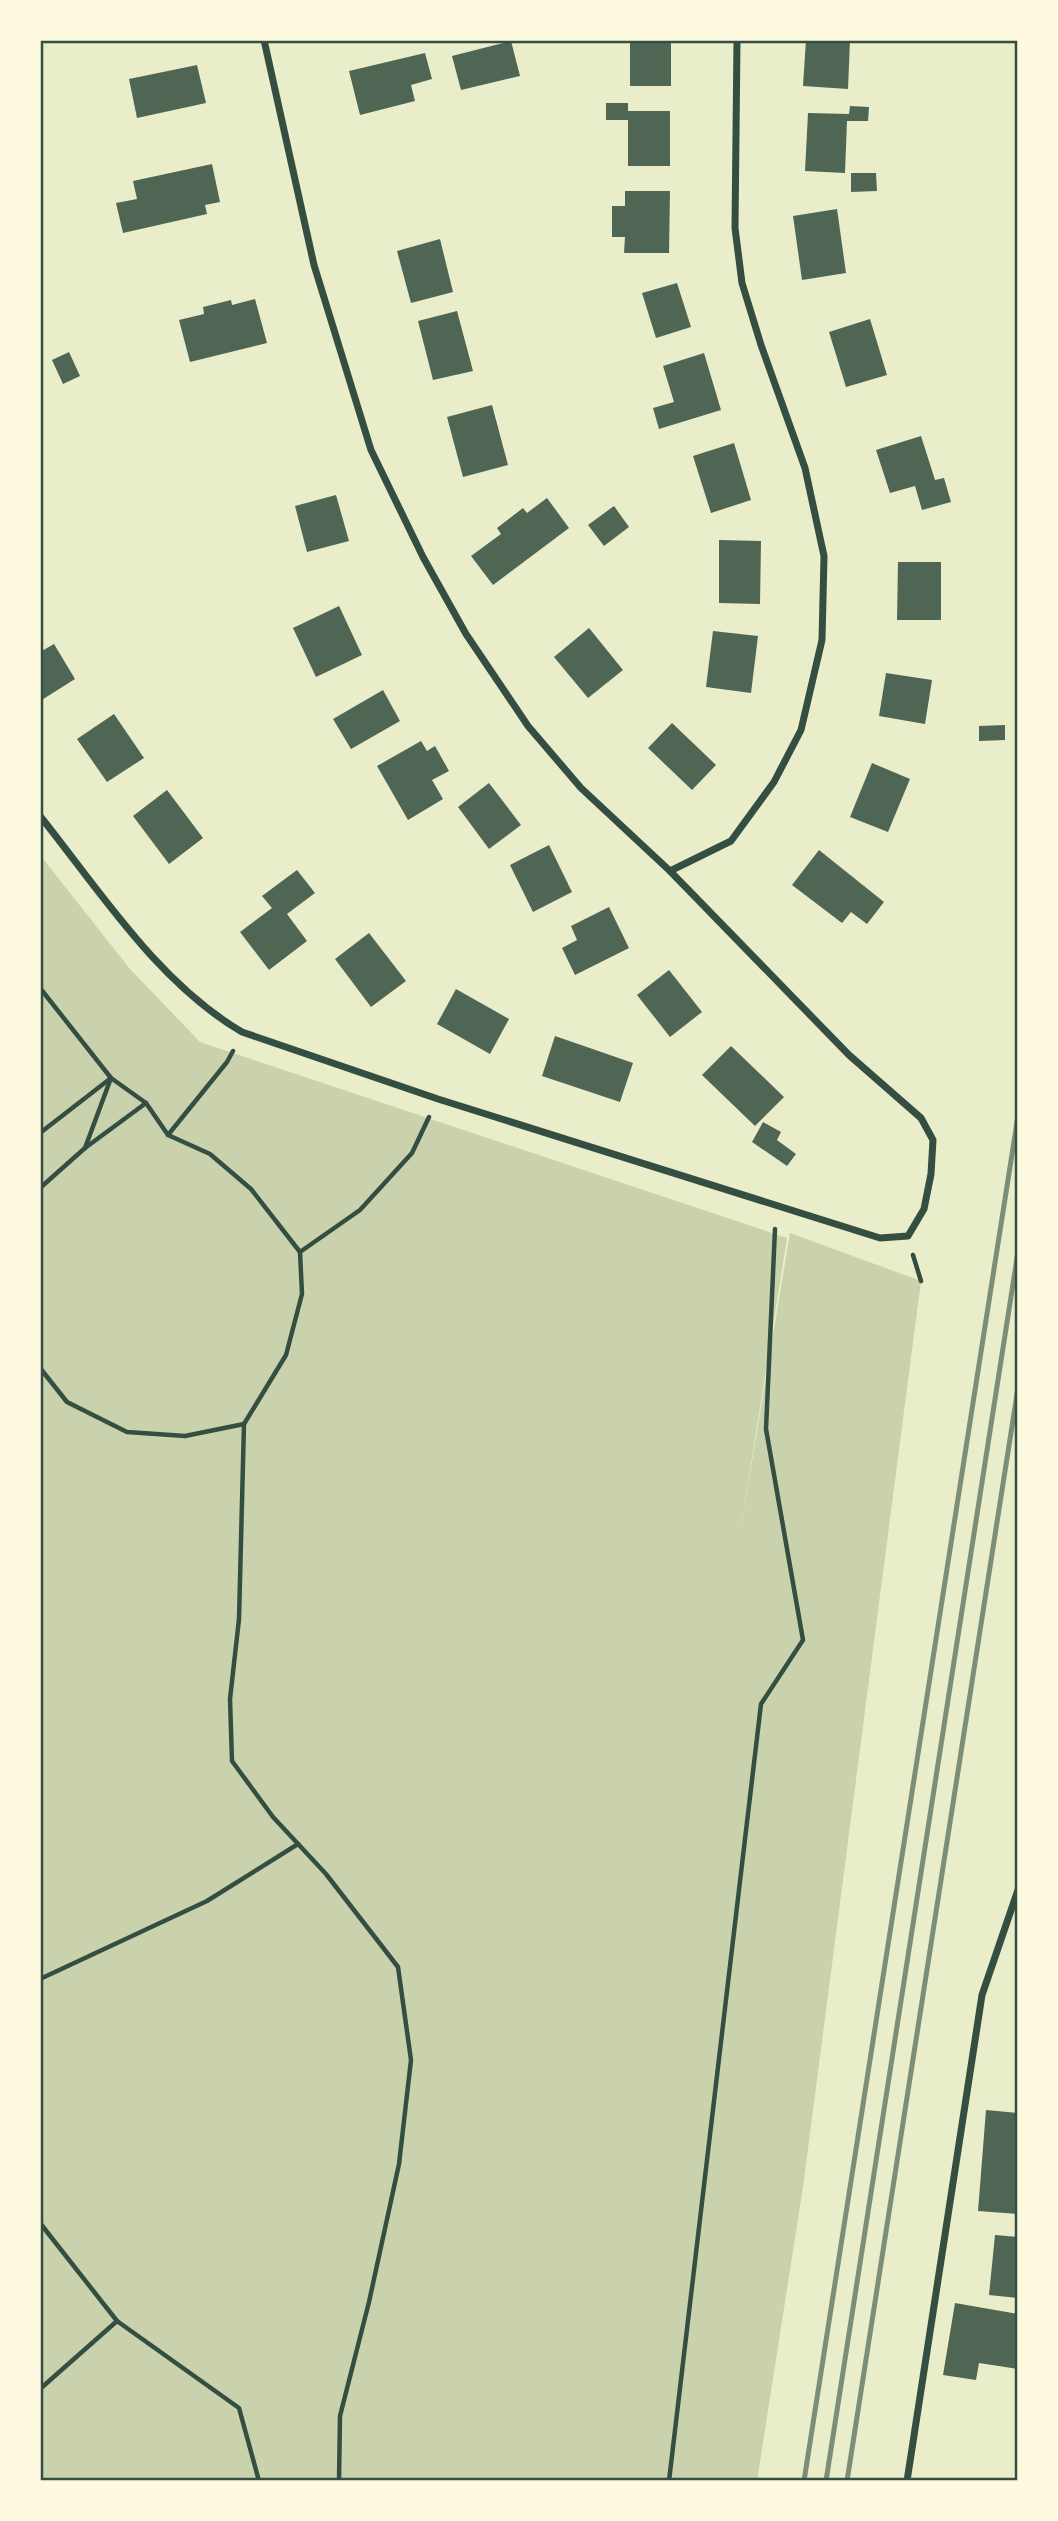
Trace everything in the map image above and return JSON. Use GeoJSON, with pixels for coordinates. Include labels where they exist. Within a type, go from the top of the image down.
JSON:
{"type":"FeatureCollection","features":[{"type":"Feature","properties":{"kind":"street"},"geometry":{"type":"LineString","coordinates":[[40,816],[172,978],[217,1017],[242,1032],[438,1099],[880,1238],[908,1236],[924,1209],[931,1174],[933,1140],[921,1118],[849,1055],[670,871],[581,788],[528,726],[466,634],[417,545],[371,450],[314,265],[264,40]]}},
{"type":"Feature","properties":{"kind":"street"},"geometry":{"type":"LineString","coordinates":[[670,871],[731,841],[774,782],[801,730],[822,640],[824,556],[805,468],[741,283],[735,228],[737,40]]}},
{"type":"Feature","properties":{"kind":"street"},"geometry":{"type":"LineString","coordinates":[[907,2481],[982,1995],[1018,1890]]}},
{"type":"Feature","properties":{"kind":"path"},"geometry":{"type":"LineString","coordinates":[[40,988],[111,1077],[146,1103],[168,1135],[209,1154],[251,1189],[300,1252],[302,1294],[286,1355],[244,1424],[239,1619],[230,1699],[232,1761],[273,1817],[326,1874],[398,1967],[411,2060],[399,2164],[369,2302],[340,2416],[339,2481]]}},
{"type":"Feature","properties":{"kind":"path"},"geometry":{"type":"LineString","coordinates":[[168,1135],[227,1062],[242,1032]]}},
{"type":"Feature","properties":{"kind":"path"},"geometry":{"type":"LineString","coordinates":[[40,1133],[111,1077]]}},
{"type":"Feature","properties":{"kind":"path"},"geometry":{"type":"LineString","coordinates":[[85,1148],[111,1077]]}},
{"type":"Feature","properties":{"kind":"path"},"geometry":{"type":"LineString","coordinates":[[40,1188],[85,1148],[146,1103]]}},
{"type":"Feature","properties":{"kind":"path"},"geometry":{"type":"LineString","coordinates":[[300,1252],[360,1210],[412,1153],[430,1116]]}},
{"type":"Feature","properties":{"kind":"path"},"geometry":{"type":"LineString","coordinates":[[669,2481],[761,1704],[803,1640],[766,1429],[775,1229]]}},
{"type":"Feature","properties":{"kind":"path"},"geometry":{"type":"LineString","coordinates":[[40,1368],[67,1402],[127,1432],[185,1436],[244,1424]]}},
{"type":"Feature","properties":{"kind":"path"},"geometry":{"type":"LineString","coordinates":[[40,1979],[206,1901],[298,1844]]}},
{"type":"Feature","properties":{"kind":"path"},"geometry":{"type":"LineString","coordinates":[[40,2223],[117,2321],[239,2408],[259,2481]]}},
{"type":"Feature","properties":{"kind":"path"},"geometry":{"type":"LineString","coordinates":[[40,2389],[117,2321]]}},
{"type":"Feature","properties":{"kind":"green space"},"geometry":{"type":"Polygon","coordinates":[[[40,855],[130,969],[200,1042],[787,1238],[739,1539],[790,1233],[921,1281],[803,2187],[757,2481],[40,2481],[40,855]]]}},
{"type":"Feature","properties":{"kind":"building"},"geometry":{"type":"Polygon","coordinates":[[[630,40],[671,40],[671,86],[630,86],[630,40]]]}},
{"type":"Feature","properties":{"kind":"building"},"geometry":{"type":"Polygon","coordinates":[[[806,40],[850,40],[848,89],[803,86],[806,40]]]}},
{"type":"Feature","properties":{"kind":"building"},"geometry":{"type":"Polygon","coordinates":[[[511,41],[520,76],[461,90],[452,56],[511,41]]]}},
{"type":"Feature","properties":{"kind":"building"},"geometry":{"type":"Polygon","coordinates":[[[425,53],[432,79],[411,85],[415,101],[360,115],[349,71],[425,53]]]}},
{"type":"Feature","properties":{"kind":"building"},"geometry":{"type":"Polygon","coordinates":[[[197,65],[206,103],[137,118],[129,79],[197,65]]]}},
{"type":"Feature","properties":{"kind":"building"},"geometry":{"type":"Polygon","coordinates":[[[606,103],[628,103],[628,111],[670,111],[670,166],[628,166],[628,120],[606,120],[606,103]]]}},
{"type":"Feature","properties":{"kind":"building"},"geometry":{"type":"Polygon","coordinates":[[[850,106],[869,107],[868,121],[847,121],[845,173],[805,171],[808,113],[849,114],[850,106]]]}},
{"type":"Feature","properties":{"kind":"building"},"geometry":{"type":"Polygon","coordinates":[[[212,164],[220,202],[205,205],[207,214],[123,233],[116,203],[137,199],[133,181],[212,164]]]}},
{"type":"Feature","properties":{"kind":"building"},"geometry":{"type":"Polygon","coordinates":[[[851,173],[876,173],[877,191],[851,192],[851,173]]]}},
{"type":"Feature","properties":{"kind":"building"},"geometry":{"type":"Polygon","coordinates":[[[625,191],[670,191],[669,253],[624,253],[625,237],[612,237],[612,206],[625,206],[625,191]]]}},
{"type":"Feature","properties":{"kind":"building"},"geometry":{"type":"Polygon","coordinates":[[[837,209],[846,273],[802,280],[793,216],[837,209]]]}},
{"type":"Feature","properties":{"kind":"building"},"geometry":{"type":"Polygon","coordinates":[[[440,239],[453,292],[411,303],[397,251],[440,239]]]}},
{"type":"Feature","properties":{"kind":"building"},"geometry":{"type":"Polygon","coordinates":[[[677,283],[691,327],[656,338],[642,293],[677,283]]]}},
{"type":"Feature","properties":{"kind":"building"},"geometry":{"type":"Polygon","coordinates":[[[255,299],[267,343],[190,362],[179,320],[204,314],[203,307],[231,300],[232,305],[255,299]]]}},
{"type":"Feature","properties":{"kind":"building"},"geometry":{"type":"Polygon","coordinates":[[[457,311],[473,371],[433,380],[418,321],[457,311]]]}},
{"type":"Feature","properties":{"kind":"building"},"geometry":{"type":"Polygon","coordinates":[[[870,319],[887,375],[846,387],[829,332],[870,319]]]}},
{"type":"Feature","properties":{"kind":"building"},"geometry":{"type":"Polygon","coordinates":[[[69,352],[80,376],[63,384],[52,360],[69,352]]]}},
{"type":"Feature","properties":{"kind":"building"},"geometry":{"type":"Polygon","coordinates":[[[704,353],[721,410],[659,429],[653,408],[674,402],[663,366],[704,353]]]}},
{"type":"Feature","properties":{"kind":"building"},"geometry":{"type":"Polygon","coordinates":[[[492,405],[508,465],[463,477],[447,417],[492,405]]]}},
{"type":"Feature","properties":{"kind":"building"},"geometry":{"type":"Polygon","coordinates":[[[921,436],[935,480],[944,478],[951,502],[922,510],[915,486],[890,493],[876,450],[921,436]]]}},
{"type":"Feature","properties":{"kind":"building"},"geometry":{"type":"Polygon","coordinates":[[[734,443],[751,500],[711,513],[693,456],[734,443]]]}},
{"type":"Feature","properties":{"kind":"building"},"geometry":{"type":"Polygon","coordinates":[[[336,495],[349,541],[307,552],[295,506],[336,495]]]}},
{"type":"Feature","properties":{"kind":"building"},"geometry":{"type":"Polygon","coordinates":[[[547,498],[569,528],[493,585],[471,556],[501,534],[497,528],[523,508],[527,513],[547,498]]]}},
{"type":"Feature","properties":{"kind":"building"},"geometry":{"type":"Polygon","coordinates":[[[614,506],[629,527],[604,546],[588,525],[614,506]]]}},
{"type":"Feature","properties":{"kind":"building"},"geometry":{"type":"Polygon","coordinates":[[[719,540],[761,541],[760,604],[719,603],[719,540]]]}},
{"type":"Feature","properties":{"kind":"building"},"geometry":{"type":"Polygon","coordinates":[[[898,562],[941,562],[941,620],[897,620],[898,562]]]}},
{"type":"Feature","properties":{"kind":"building"},"geometry":{"type":"Polygon","coordinates":[[[339,606],[362,655],[316,677],[293,628],[339,606]]]}},
{"type":"Feature","properties":{"kind":"building"},"geometry":{"type":"Polygon","coordinates":[[[589,628],[623,670],[588,698],[554,657],[589,628]]]}},
{"type":"Feature","properties":{"kind":"building"},"geometry":{"type":"Polygon","coordinates":[[[713,631],[758,636],[751,693],[706,687],[713,631]]]}},
{"type":"Feature","properties":{"kind":"building"},"geometry":{"type":"Polygon","coordinates":[[[54,644],[75,679],[40,701],[40,652],[54,644]]]}},
{"type":"Feature","properties":{"kind":"building"},"geometry":{"type":"Polygon","coordinates":[[[886,673],[932,680],[925,724],[879,716],[886,673]]]}},
{"type":"Feature","properties":{"kind":"building"},"geometry":{"type":"Polygon","coordinates":[[[383,690],[400,721],[351,749],[333,719],[383,690]]]}},
{"type":"Feature","properties":{"kind":"building"},"geometry":{"type":"Polygon","coordinates":[[[114,714],[144,758],[107,782],[77,739],[114,714]]]}},
{"type":"Feature","properties":{"kind":"building"},"geometry":{"type":"Polygon","coordinates":[[[672,723],[716,765],[692,790],[648,748],[672,723]]]}},
{"type":"Feature","properties":{"kind":"building"},"geometry":{"type":"Polygon","coordinates":[[[1005,725],[1005,740],[979,741],[979,726],[1005,725]]]}},
{"type":"Feature","properties":{"kind":"building"},"geometry":{"type":"Polygon","coordinates":[[[421,741],[427,751],[435,746],[449,771],[432,780],[443,799],[408,820],[377,766],[421,741]]]}},
{"type":"Feature","properties":{"kind":"building"},"geometry":{"type":"Polygon","coordinates":[[[872,763],[910,779],[888,832],[850,817],[872,763]]]}},
{"type":"Feature","properties":{"kind":"building"},"geometry":{"type":"Polygon","coordinates":[[[489,783],[521,825],[489,849],[458,807],[489,783]]]}},
{"type":"Feature","properties":{"kind":"building"},"geometry":{"type":"Polygon","coordinates":[[[167,790],[203,838],[169,864],[133,816],[167,790]]]}},
{"type":"Feature","properties":{"kind":"building"},"geometry":{"type":"Polygon","coordinates":[[[549,845],[572,892],[533,912],[510,865],[549,845]]]}},
{"type":"Feature","properties":{"kind":"building"},"geometry":{"type":"Polygon","coordinates":[[[819,850],[884,902],[867,924],[851,912],[842,923],[792,885],[819,850]]]}},
{"type":"Feature","properties":{"kind":"building"},"geometry":{"type":"Polygon","coordinates":[[[297,870],[315,893],[287,914],[307,941],[269,970],[240,932],[272,908],[262,896],[297,870]]]}},
{"type":"Feature","properties":{"kind":"building"},"geometry":{"type":"Polygon","coordinates":[[[609,907],[629,948],[575,975],[562,948],[577,940],[571,926],[609,907]]]}},
{"type":"Feature","properties":{"kind":"building"},"geometry":{"type":"Polygon","coordinates":[[[369,933],[406,981],[371,1007],[335,959],[369,933]]]}},
{"type":"Feature","properties":{"kind":"building"},"geometry":{"type":"Polygon","coordinates":[[[669,970],[702,1012],[670,1037],[637,995],[669,970]]]}},
{"type":"Feature","properties":{"kind":"building"},"geometry":{"type":"Polygon","coordinates":[[[456,989],[509,1019],[490,1054],[437,1024],[456,989]]]}},
{"type":"Feature","properties":{"kind":"building"},"geometry":{"type":"Polygon","coordinates":[[[555,1036],[633,1063],[620,1102],[542,1076],[555,1036]]]}},
{"type":"Feature","properties":{"kind":"building"},"geometry":{"type":"Polygon","coordinates":[[[731,1046],[784,1097],[755,1126],[702,1075],[731,1046]]]}},
{"type":"Feature","properties":{"kind":"building"},"geometry":{"type":"Polygon","coordinates":[[[763,1122],[781,1132],[777,1140],[796,1154],[787,1166],[752,1142],[763,1122]]]}},
{"type":"Feature","properties":{"kind":"building"},"geometry":{"type":"Polygon","coordinates":[[[986,2110],[1018,2113],[1018,2214],[978,2211],[986,2110]]]}},
{"type":"Feature","properties":{"kind":"building"},"geometry":{"type":"Polygon","coordinates":[[[995,2235],[1018,2237],[1018,2298],[989,2295],[995,2235]]]}},
{"type":"Feature","properties":{"kind":"building"},"geometry":{"type":"Polygon","coordinates":[[[955,2303],[1018,2314],[1018,2369],[979,2363],[976,2380],[943,2375],[955,2303]]]}},
{"type":"Feature","properties":{"kind":"railway"},"geometry":{"type":"LineString","coordinates":[[804,2481],[1018,1116]]}},
{"type":"Feature","properties":{"kind":"railway"},"geometry":{"type":"LineString","coordinates":[[826,2481],[1018,1252]]}},
{"type":"Feature","properties":{"kind":"railway"},"geometry":{"type":"LineString","coordinates":[[847,2481],[1018,1388]]}}]}
